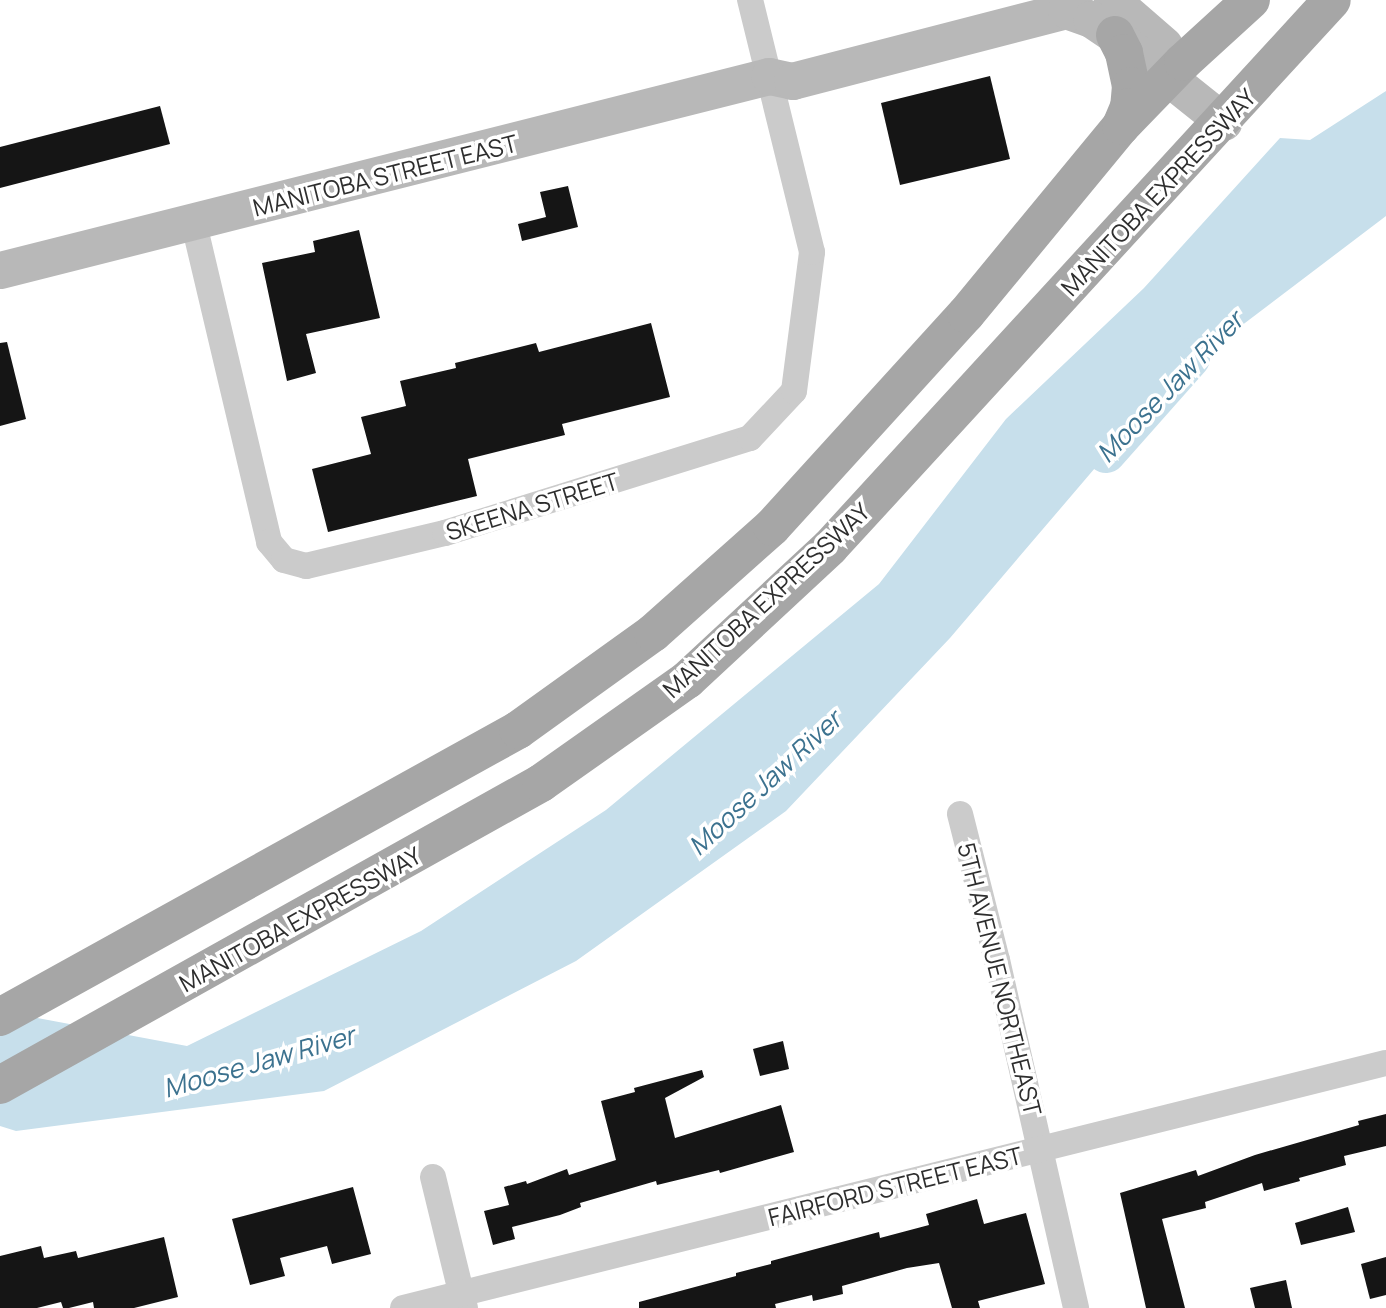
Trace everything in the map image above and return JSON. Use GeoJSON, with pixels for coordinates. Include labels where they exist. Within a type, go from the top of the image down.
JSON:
{"type":"FeatureCollection","features":[{"type":"Feature","properties":{"kind":"main road","name":"MANITOBA EXPRESSWAY"},"geometry":{"type":"LineString","coordinates":[[0,1017],[518,730],[653,633],[772,527],[966,314],[1121,126],[1175,70],[1251,0]]}},
{"type":"Feature","properties":{"kind":"main road","name":"MANITOBA EXPRESSWAY"},"geometry":{"type":"LineString","coordinates":[[0,1085],[541,783],[687,680],[830,547],[1224,122],[1332,0]]}},
{"type":"Feature","properties":{"kind":"main road"},"geometry":{"type":"LineString","coordinates":[[1114,17],[1132,86],[1129,107],[1121,126]]}},
{"type":"Feature","properties":{"kind":"street"},"geometry":{"type":"LineString","coordinates":[[750,0],[768,70]]}},
{"type":"Feature","properties":{"kind":"street","name":"MANITOBA STREET EAST"},"geometry":{"type":"LineString","coordinates":[[0,270],[194,223],[768,70],[786,58],[1011,0]]}},
{"type":"Feature","properties":{"kind":"street","name":"MANITOBA STREET EAST"},"geometry":{"type":"LineString","coordinates":[[768,70],[792,81],[1066,10],[1091,19],[1114,17],[1175,70],[1224,122]]}},
{"type":"Feature","properties":{"kind":"street","name":"SKEENA STREET"},"geometry":{"type":"LineString","coordinates":[[194,223],[269,542],[284,561],[306,566],[445,533],[750,438],[794,391],[812,252],[768,70]]}},
{"type":"Feature","properties":{"kind":"street","name":"5TH AVENUE NORTHEAST"},"geometry":{"type":"LineString","coordinates":[[960,814],[1076,1308]]}},
{"type":"Feature","properties":{"kind":"street","name":"FAIRFORD STREET EAST"},"geometry":{"type":"LineString","coordinates":[[403,1308],[463,1301],[1386,1063]]}},
{"type":"Feature","properties":{"kind":"street"},"geometry":{"type":"LineString","coordinates":[[433,1178],[463,1301]]}},
{"type":"Feature","properties":{"kind":"water"},"geometry":{"type":"Polygon","coordinates":[[[1386,91],[1386,216],[1241,326],[1153,400],[950,638],[786,811],[576,961],[324,1091],[16,1131],[0,1126],[0,1011],[187,1046],[421,931],[606,810],[879,584],[1006,419],[1144,288],[1280,138],[1310,140],[1386,91]]]}},
{"type":"Feature","properties":{"kind":"building"},"geometry":{"type":"Polygon","coordinates":[[[990,76],[1010,159],[900,185],[881,103],[990,76]]]}},
{"type":"Feature","properties":{"kind":"building"},"geometry":{"type":"Polygon","coordinates":[[[160,106],[170,144],[0,188],[0,147],[160,106]]]}},
{"type":"Feature","properties":{"kind":"building"},"geometry":{"type":"Polygon","coordinates":[[[568,186],[578,227],[522,241],[518,224],[546,217],[540,192],[568,186]]]}},
{"type":"Feature","properties":{"kind":"building"},"geometry":{"type":"Polygon","coordinates":[[[359,230],[380,318],[306,334],[316,373],[287,381],[262,263],[315,252],[313,241],[359,230]]]}},
{"type":"Feature","properties":{"kind":"building"},"geometry":{"type":"Polygon","coordinates":[[[651,323],[670,397],[562,424],[565,435],[468,459],[477,496],[328,532],[312,469],[371,454],[361,417],[406,406],[400,381],[456,368],[455,363],[536,343],[539,352],[651,323]]]}},
{"type":"Feature","properties":{"kind":"building"},"geometry":{"type":"Polygon","coordinates":[[[7,342],[26,419],[0,426],[0,343],[7,342]]]}},
{"type":"Feature","properties":{"kind":"building"},"geometry":{"type":"Polygon","coordinates":[[[783,1041],[789,1069],[760,1076],[753,1049],[783,1041]]]}},
{"type":"Feature","properties":{"kind":"building"},"geometry":{"type":"Polygon","coordinates":[[[702,1070],[704,1077],[665,1098],[675,1138],[781,1105],[794,1152],[720,1173],[719,1170],[657,1185],[656,1181],[580,1203],[581,1207],[560,1215],[512,1227],[515,1239],[493,1245],[484,1211],[509,1205],[504,1187],[526,1181],[527,1184],[567,1169],[569,1175],[616,1160],[601,1101],[635,1092],[634,1088],[702,1070]]]}},
{"type":"Feature","properties":{"kind":"building"},"geometry":{"type":"Polygon","coordinates":[[[1386,1114],[1386,1146],[1344,1156],[1346,1165],[1264,1191],[1262,1183],[1205,1202],[1206,1208],[1162,1219],[1185,1308],[1146,1308],[1120,1193],[1196,1170],[1198,1176],[1255,1155],[1359,1125],[1358,1121],[1386,1114]]]}},
{"type":"Feature","properties":{"kind":"building"},"geometry":{"type":"Polygon","coordinates":[[[353,1187],[371,1254],[332,1264],[327,1246],[280,1258],[285,1276],[250,1285],[232,1219],[353,1187]]]}},
{"type":"Feature","properties":{"kind":"building"},"geometry":{"type":"Polygon","coordinates":[[[977,1199],[984,1224],[1026,1213],[1045,1284],[978,1301],[980,1308],[952,1308],[939,1263],[907,1268],[842,1286],[843,1294],[813,1301],[812,1295],[775,1304],[776,1308],[639,1308],[639,1302],[736,1276],[736,1273],[771,1264],[771,1261],[879,1232],[880,1238],[929,1225],[926,1214],[977,1199]]]}},
{"type":"Feature","properties":{"kind":"building"},"geometry":{"type":"Polygon","coordinates":[[[1348,1207],[1355,1232],[1301,1245],[1295,1223],[1348,1207]]]}},
{"type":"Feature","properties":{"kind":"building"},"geometry":{"type":"Polygon","coordinates":[[[164,1237],[178,1297],[134,1308],[94,1308],[93,1302],[63,1308],[61,1302],[37,1308],[0,1308],[0,1256],[41,1246],[44,1258],[76,1251],[78,1258],[164,1237]]]}},
{"type":"Feature","properties":{"kind":"building"},"geometry":{"type":"Polygon","coordinates":[[[1386,1257],[1386,1295],[1370,1299],[1361,1264],[1386,1257]]]}},
{"type":"Feature","properties":{"kind":"building"},"geometry":{"type":"Polygon","coordinates":[[[1286,1280],[1292,1308],[1255,1308],[1250,1288],[1286,1280]]]}},
{"type":"Feature","properties":{"kind":"waterway","name":"Moose Jaw River"},"geometry":{"type":"LineString","coordinates":[[1106,453],[1190,358]]}}]}
